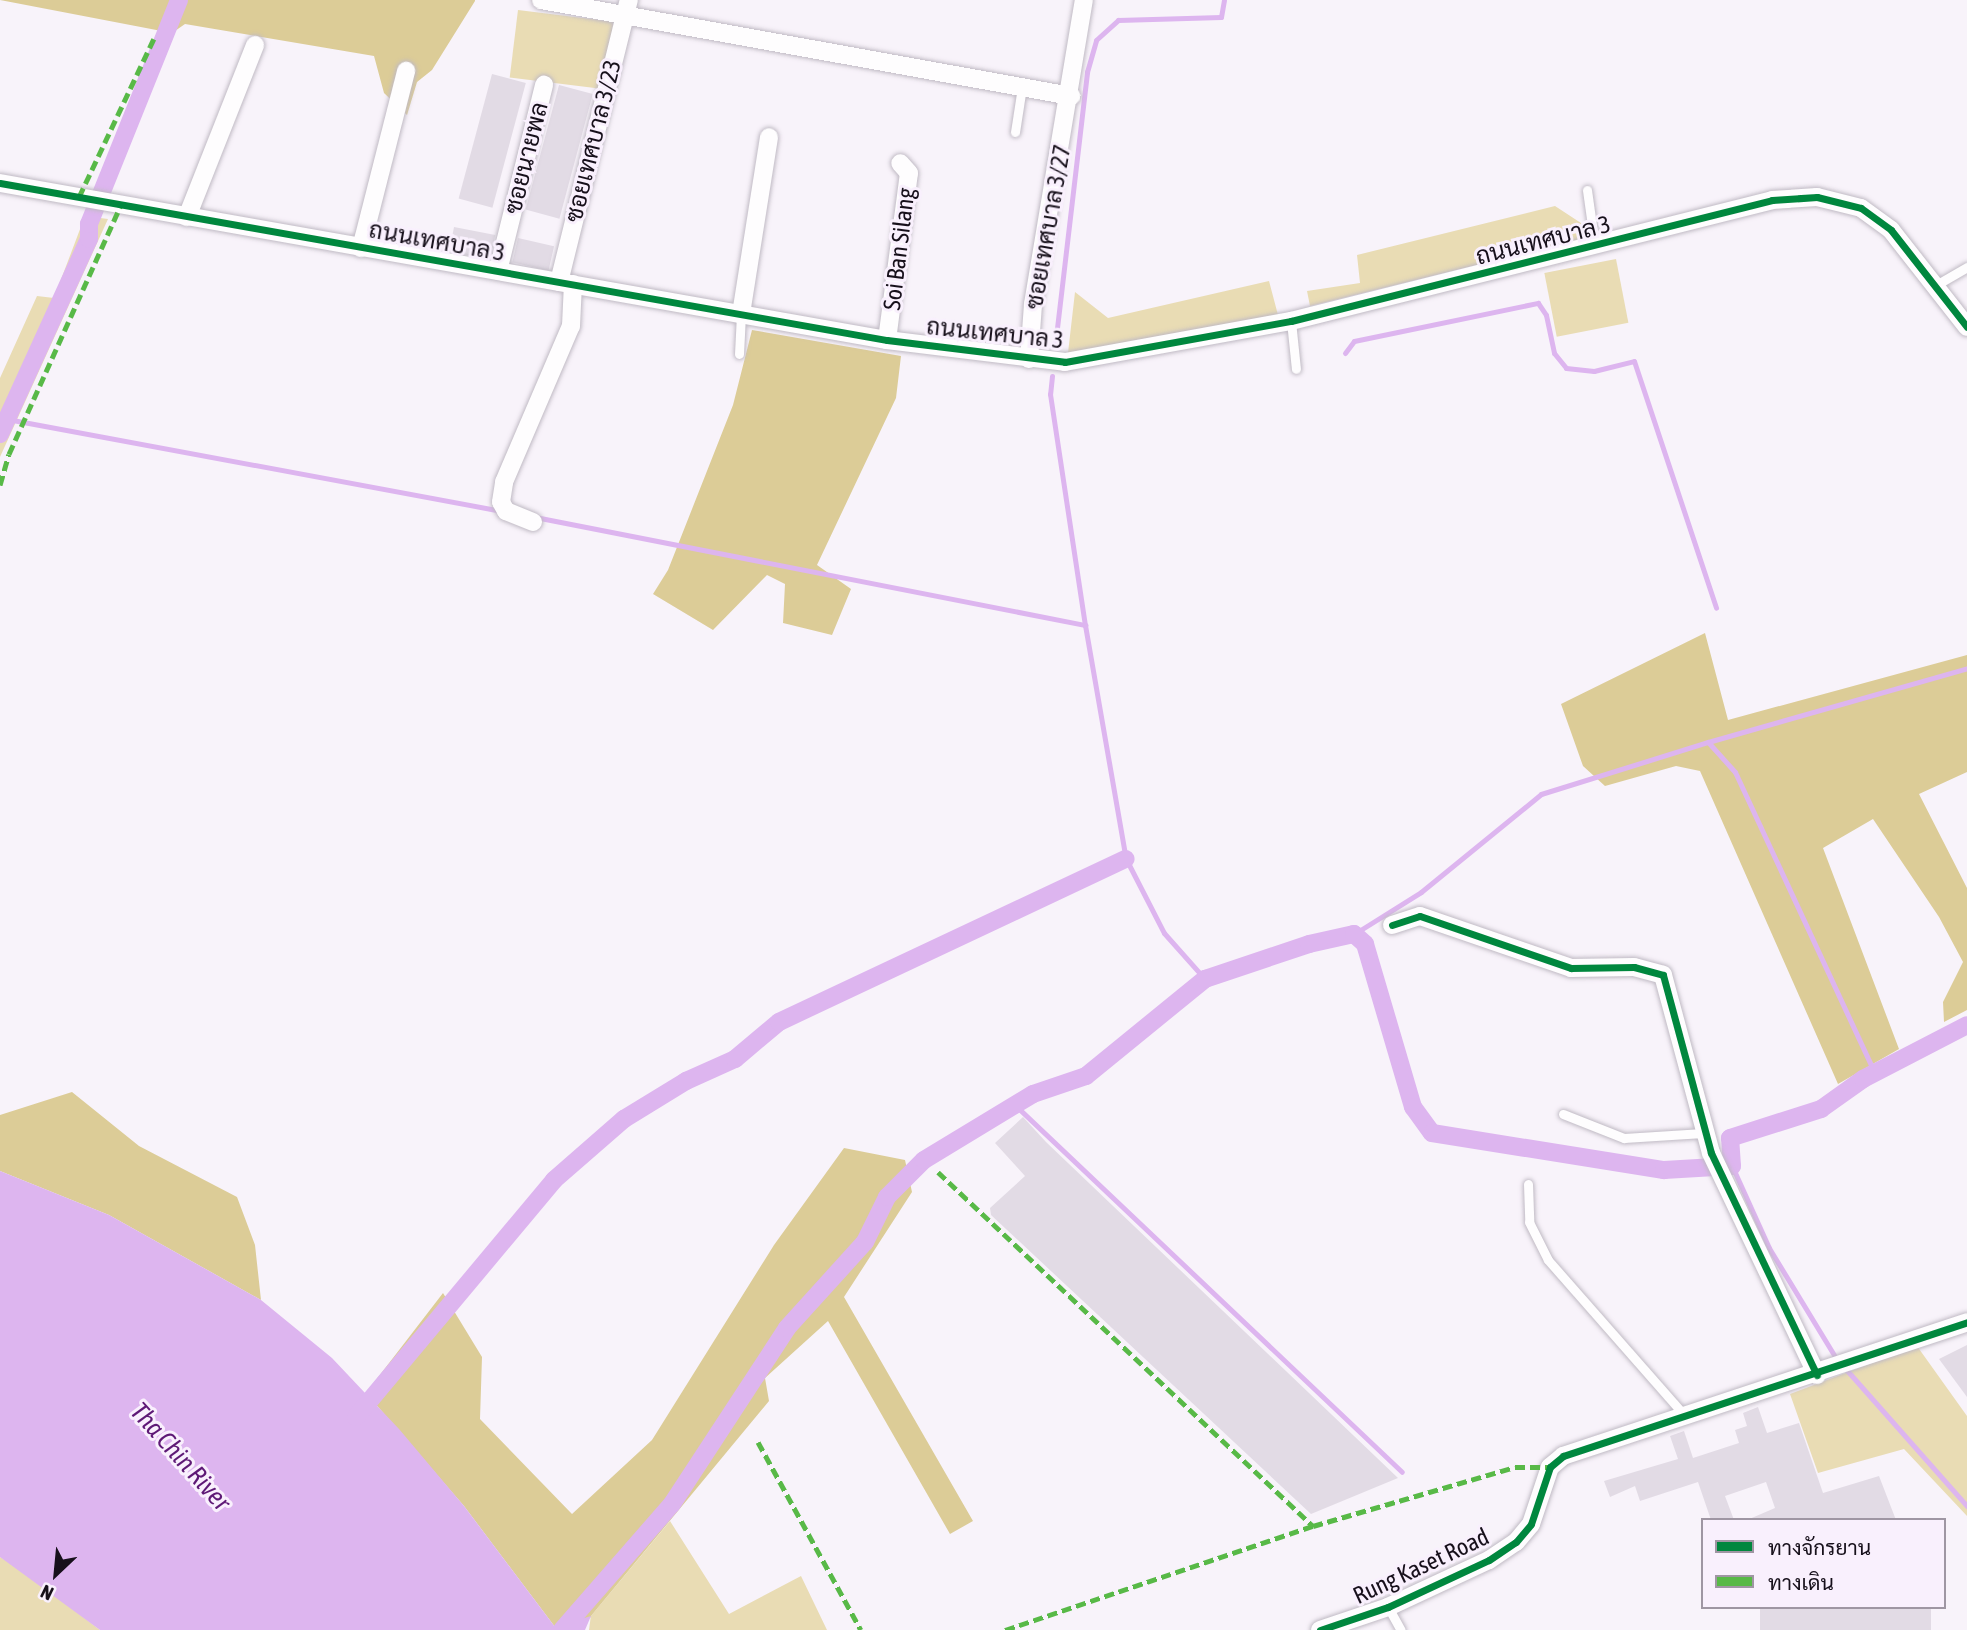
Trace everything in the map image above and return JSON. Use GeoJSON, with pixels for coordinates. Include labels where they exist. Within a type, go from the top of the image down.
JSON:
{"type":"FeatureCollection","features":[{"type":"Feature","properties":{"kind":"street"},"geometry":{"type":"LineString","coordinates":[[541,0],[627,6],[1071,96]]}},
{"type":"Feature","properties":{"kind":"street","name":"ซอยเทศบาล 3/27"},"geometry":{"type":"LineString","coordinates":[[1030,359],[1033,304],[1071,96],[1084,0]]}},
{"type":"Feature","properties":{"kind":"street","name":"ซอยเทศบาล 3/23"},"geometry":{"type":"LineString","coordinates":[[533,522],[506,512],[501,502],[504,482],[571,326],[566,283],[627,6]]}},
{"type":"Feature","properties":{"kind":"street"},"geometry":{"type":"LineString","coordinates":[[187,217],[255,45]]}},
{"type":"Feature","properties":{"kind":"street"},"geometry":{"type":"LineString","coordinates":[[361,248],[406,71]]}},
{"type":"Feature","properties":{"kind":"street","name":"ซอยนายพล"},"geometry":{"type":"LineString","coordinates":[[498,271],[544,85]]}},
{"type":"Feature","properties":{"kind":"street"},"geometry":{"type":"LineString","coordinates":[[741,314],[769,137]]}},
{"type":"Feature","properties":{"kind":"street","name":"Soi Ban Silang"},"geometry":{"type":"LineString","coordinates":[[887,340],[909,173],[900,163]]}},
{"type":"Feature","properties":{"kind":"street","name":"ถนนเทศบาล 3"},"geometry":{"type":"LineString","coordinates":[[0,183],[887,340],[1030,359],[1095,359],[1291,321],[1595,247],[1772,200],[1817,197],[1861,208],[1891,230],[1967,327]]}},
{"type":"Feature","properties":{"kind":"street"},"geometry":{"type":"LineString","coordinates":[[1392,925],[1420,916],[1572,968],[1634,967],[1663,975],[1703,1133],[1818,1375]]}},
{"type":"Feature","properties":{"kind":"street","name":"Rung Kaset Road"},"geometry":{"type":"LineString","coordinates":[[1320,1630],[1388,1607],[1489,1560],[1516,1542],[1531,1524],[1550,1467],[1563,1456],[1818,1375],[1967,1322]]}},
{"type":"Feature","properties":{"kind":"lane"},"geometry":{"type":"LineString","coordinates":[[1016,132],[1022,87]]}},
{"type":"Feature","properties":{"kind":"lane"},"geometry":{"type":"LineString","coordinates":[[1587,190],[1595,247]]}},
{"type":"Feature","properties":{"kind":"lane"},"geometry":{"type":"LineString","coordinates":[[1936,285],[1967,267]]}},
{"type":"Feature","properties":{"kind":"lane"},"geometry":{"type":"LineString","coordinates":[[740,354],[741,314]]}},
{"type":"Feature","properties":{"kind":"lane"},"geometry":{"type":"LineString","coordinates":[[1291,321],[1296,369]]}},
{"type":"Feature","properties":{"kind":"lane"},"geometry":{"type":"LineString","coordinates":[[1563,1114],[1624,1139],[1703,1133]]}},
{"type":"Feature","properties":{"kind":"lane"},"geometry":{"type":"LineString","coordinates":[[1528,1184],[1529,1222],[1548,1260],[1687,1418]]}},
{"type":"Feature","properties":{"kind":"lane"},"geometry":{"type":"LineString","coordinates":[[1388,1607],[1401,1630]]}},
{"type":"Feature","properties":{"kind":"shaded area"},"geometry":{"type":"Polygon","coordinates":[[[0,0],[475,1],[432,70],[417,82],[407,115],[384,93],[374,56],[185,24],[172,33],[0,0]]]}},
{"type":"Feature","properties":{"kind":"shaded area"},"geometry":{"type":"Polygon","coordinates":[[[518,10],[613,22],[605,89],[510,77],[518,10]]]}},
{"type":"Feature","properties":{"kind":"shaded area"},"geometry":{"type":"Polygon","coordinates":[[[1555,206],[1584,225],[1582,239],[1310,306],[1307,291],[1360,283],[1357,255],[1555,206]]]}},
{"type":"Feature","properties":{"kind":"shaded area"},"geometry":{"type":"Polygon","coordinates":[[[85,216],[108,219],[0,457],[0,378],[37,296],[54,298],[85,216]]]}},
{"type":"Feature","properties":{"kind":"shaded area"},"geometry":{"type":"Polygon","coordinates":[[[1616,259],[1628,323],[1557,337],[1544,273],[1616,259]]]}},
{"type":"Feature","properties":{"kind":"shaded area"},"geometry":{"type":"Polygon","coordinates":[[[1269,281],[1278,315],[1068,353],[1075,292],[1108,318],[1269,281]]]}},
{"type":"Feature","properties":{"kind":"shaded area"},"geometry":{"type":"Polygon","coordinates":[[[752,330],[901,356],[896,398],[817,565],[851,589],[832,635],[783,623],[785,584],[767,575],[713,630],[653,594],[668,570],[733,405],[752,330]]]}},
{"type":"Feature","properties":{"kind":"shaded area"},"geometry":{"type":"Polygon","coordinates":[[[1705,633],[1728,720],[1967,655],[1967,772],[1919,794],[1967,888],[1967,1010],[1944,1022],[1943,1002],[1963,962],[1939,917],[1873,819],[1823,848],[1899,1049],[1838,1084],[1700,771],[1676,766],[1605,786],[1583,766],[1561,704],[1705,633]]]}},
{"type":"Feature","properties":{"kind":"shaded area"},"geometry":{"type":"Polygon","coordinates":[[[72,1092],[139,1146],[237,1197],[255,1245],[261,1300],[109,1215],[0,1171],[0,1115],[72,1092]]]}},
{"type":"Feature","properties":{"kind":"shaded area"},"geometry":{"type":"Polygon","coordinates":[[[844,1148],[905,1160],[912,1192],[844,1297],[973,1521],[950,1534],[828,1321],[765,1378],[769,1401],[591,1617],[555,1627],[464,1506],[366,1393],[443,1293],[482,1357],[480,1419],[572,1514],[652,1440],[774,1245],[844,1148]]]}},
{"type":"Feature","properties":{"kind":"shaded area"},"geometry":{"type":"Polygon","coordinates":[[[1917,1346],[1967,1416],[1967,1516],[1904,1449],[1818,1473],[1790,1394],[1917,1346]]]}},
{"type":"Feature","properties":{"kind":"shaded area"},"geometry":{"type":"Polygon","coordinates":[[[670,1521],[729,1614],[801,1576],[827,1630],[589,1630],[591,1616],[670,1521]]]}},
{"type":"Feature","properties":{"kind":"shaded area"},"geometry":{"type":"Polygon","coordinates":[[[0,1557],[19,1568],[100,1630],[0,1630],[0,1557]]]}},
{"type":"Feature","properties":{"kind":"water","name":"Tha Chin River"},"geometry":{"type":"Polygon","coordinates":[[[0,1171],[109,1215],[261,1300],[332,1358],[399,1429],[464,1506],[555,1627],[591,1616],[585,1630],[100,1630],[0,1557],[0,1171]]]}},
{"type":"Feature","properties":{"kind":"building"},"geometry":{"type":"Polygon","coordinates":[[[492,74],[526,83],[492,208],[459,199],[492,74]]]}},
{"type":"Feature","properties":{"kind":"building"},"geometry":{"type":"Polygon","coordinates":[[[559,85],[593,94],[559,219],[526,210],[559,85]]]}},
{"type":"Feature","properties":{"kind":"building"},"geometry":{"type":"Polygon","coordinates":[[[454,227],[495,235],[490,260],[449,252],[454,227]]]}},
{"type":"Feature","properties":{"kind":"building"},"geometry":{"type":"Polygon","coordinates":[[[518,238],[554,246],[548,271],[512,262],[518,238]]]}},
{"type":"Feature","properties":{"kind":"building"},"geometry":{"type":"Polygon","coordinates":[[[1023,1117],[1398,1478],[1311,1514],[991,1215],[990,1208],[1025,1176],[995,1143],[1023,1117]]]}},
{"type":"Feature","properties":{"kind":"building"},"geometry":{"type":"Polygon","coordinates":[[[1967,1345],[1967,1397],[1939,1359],[1967,1345]]]}},
{"type":"Feature","properties":{"kind":"building"},"geometry":{"type":"Polygon","coordinates":[[[1758,1407],[1767,1433],[1799,1423],[1823,1493],[1879,1476],[1895,1518],[1752,1518],[1775,1508],[1766,1482],[1725,1496],[1733,1518],[1710,1518],[1698,1482],[1640,1501],[1635,1486],[1610,1497],[1604,1481],[1678,1459],[1670,1436],[1684,1431],[1693,1458],[1739,1443],[1735,1430],[1747,1426],[1743,1413],[1758,1407]]]}},
{"type":"Feature","properties":{"kind":"building"},"geometry":{"type":"Polygon","coordinates":[[[1760,1609],[1931,1609],[1931,1630],[1760,1630],[1760,1609]]]}},
{"type":"Feature","properties":{"kind":"waterway"},"geometry":{"type":"LineString","coordinates":[[0,434],[89,239],[89,224],[179,0]]}},
{"type":"Feature","properties":{"kind":"waterway"},"geometry":{"type":"LineString","coordinates":[[1055,345],[1087,72],[1096,40],[1118,20],[1221,17],[1224,0]]}},
{"type":"Feature","properties":{"kind":"waterway"},"geometry":{"type":"LineString","coordinates":[[1345,353],[1354,341],[1538,303],[1546,315],[1554,353],[1566,368],[1594,371],[1634,361],[1716,608]]}},
{"type":"Feature","properties":{"kind":"waterway"},"geometry":{"type":"LineString","coordinates":[[1052,376],[1050,394],[1085,625],[1126,859],[1164,933],[1205,979]]}},
{"type":"Feature","properties":{"kind":"waterway"},"geometry":{"type":"LineString","coordinates":[[7,419],[502,511]]}},
{"type":"Feature","properties":{"kind":"waterway"},"geometry":{"type":"LineString","coordinates":[[535,517],[1085,625]]}},
{"type":"Feature","properties":{"kind":"waterway"},"geometry":{"type":"LineString","coordinates":[[1708,742],[1967,668]]}},
{"type":"Feature","properties":{"kind":"waterway"},"geometry":{"type":"LineString","coordinates":[[1354,934],[1421,892],[1541,794],[1708,742],[1735,772],[1875,1073]]}},
{"type":"Feature","properties":{"kind":"waterway"},"geometry":{"type":"LineString","coordinates":[[356,1417],[554,1180],[624,1119],[686,1081],[735,1059],[779,1022],[1126,859]]}},
{"type":"Feature","properties":{"kind":"waterway"},"geometry":{"type":"LineString","coordinates":[[562,1630],[672,1504],[787,1328],[865,1242],[887,1197],[924,1160],[1033,1094],[1086,1076],[1205,979],[1309,944],[1354,934],[1365,944],[1413,1107],[1432,1133],[1664,1170],[1732,1166],[1730,1138],[1821,1109],[1863,1079],[1967,1025]]}},
{"type":"Feature","properties":{"kind":"waterway"},"geometry":{"type":"LineString","coordinates":[[1015,1105],[1402,1472]]}},
{"type":"Feature","properties":{"kind":"waterway"},"geometry":{"type":"LineString","coordinates":[[1732,1166],[1769,1248],[1837,1360]]}},
{"type":"Feature","properties":{"kind":"waterway"},"geometry":{"type":"LineString","coordinates":[[1844,1367],[1967,1506]]}},
{"type":"Feature","properties":{"kind":"marked path"},"geometry":{"type":"LineString","coordinates":[[79,197],[154,38]]}},
{"type":"Feature","properties":{"kind":"marked path"},"geometry":{"type":"LineString","coordinates":[[0,485],[9,454],[121,205]]}},
{"type":"Feature","properties":{"kind":"marked path"},"geometry":{"type":"LineString","coordinates":[[938,1172],[1313,1526]]}},
{"type":"Feature","properties":{"kind":"marked path"},"geometry":{"type":"LineString","coordinates":[[758,1442],[861,1630]]}},
{"type":"Feature","properties":{"kind":"marked path"},"geometry":{"type":"LineString","coordinates":[[1005,1630],[1313,1526],[1515,1467],[1550,1467]]}},
{"type":"Feature","properties":{"kind":"cycle path"},"geometry":{"type":"LineString","coordinates":[[0,183],[887,340],[1065,362],[1291,321],[1772,200],[1817,197],[1861,208],[1891,230],[1967,327]]}},
{"type":"Feature","properties":{"kind":"cycle path"},"geometry":{"type":"LineString","coordinates":[[1392,925],[1420,916],[1571,968],[1634,967],[1663,975],[1711,1153],[1817,1375]]}},
{"type":"Feature","properties":{"kind":"cycle path"},"geometry":{"type":"LineString","coordinates":[[1320,1630],[1388,1607],[1489,1560],[1516,1542],[1531,1524],[1550,1467],[1563,1456],[1967,1322]]}}]}
